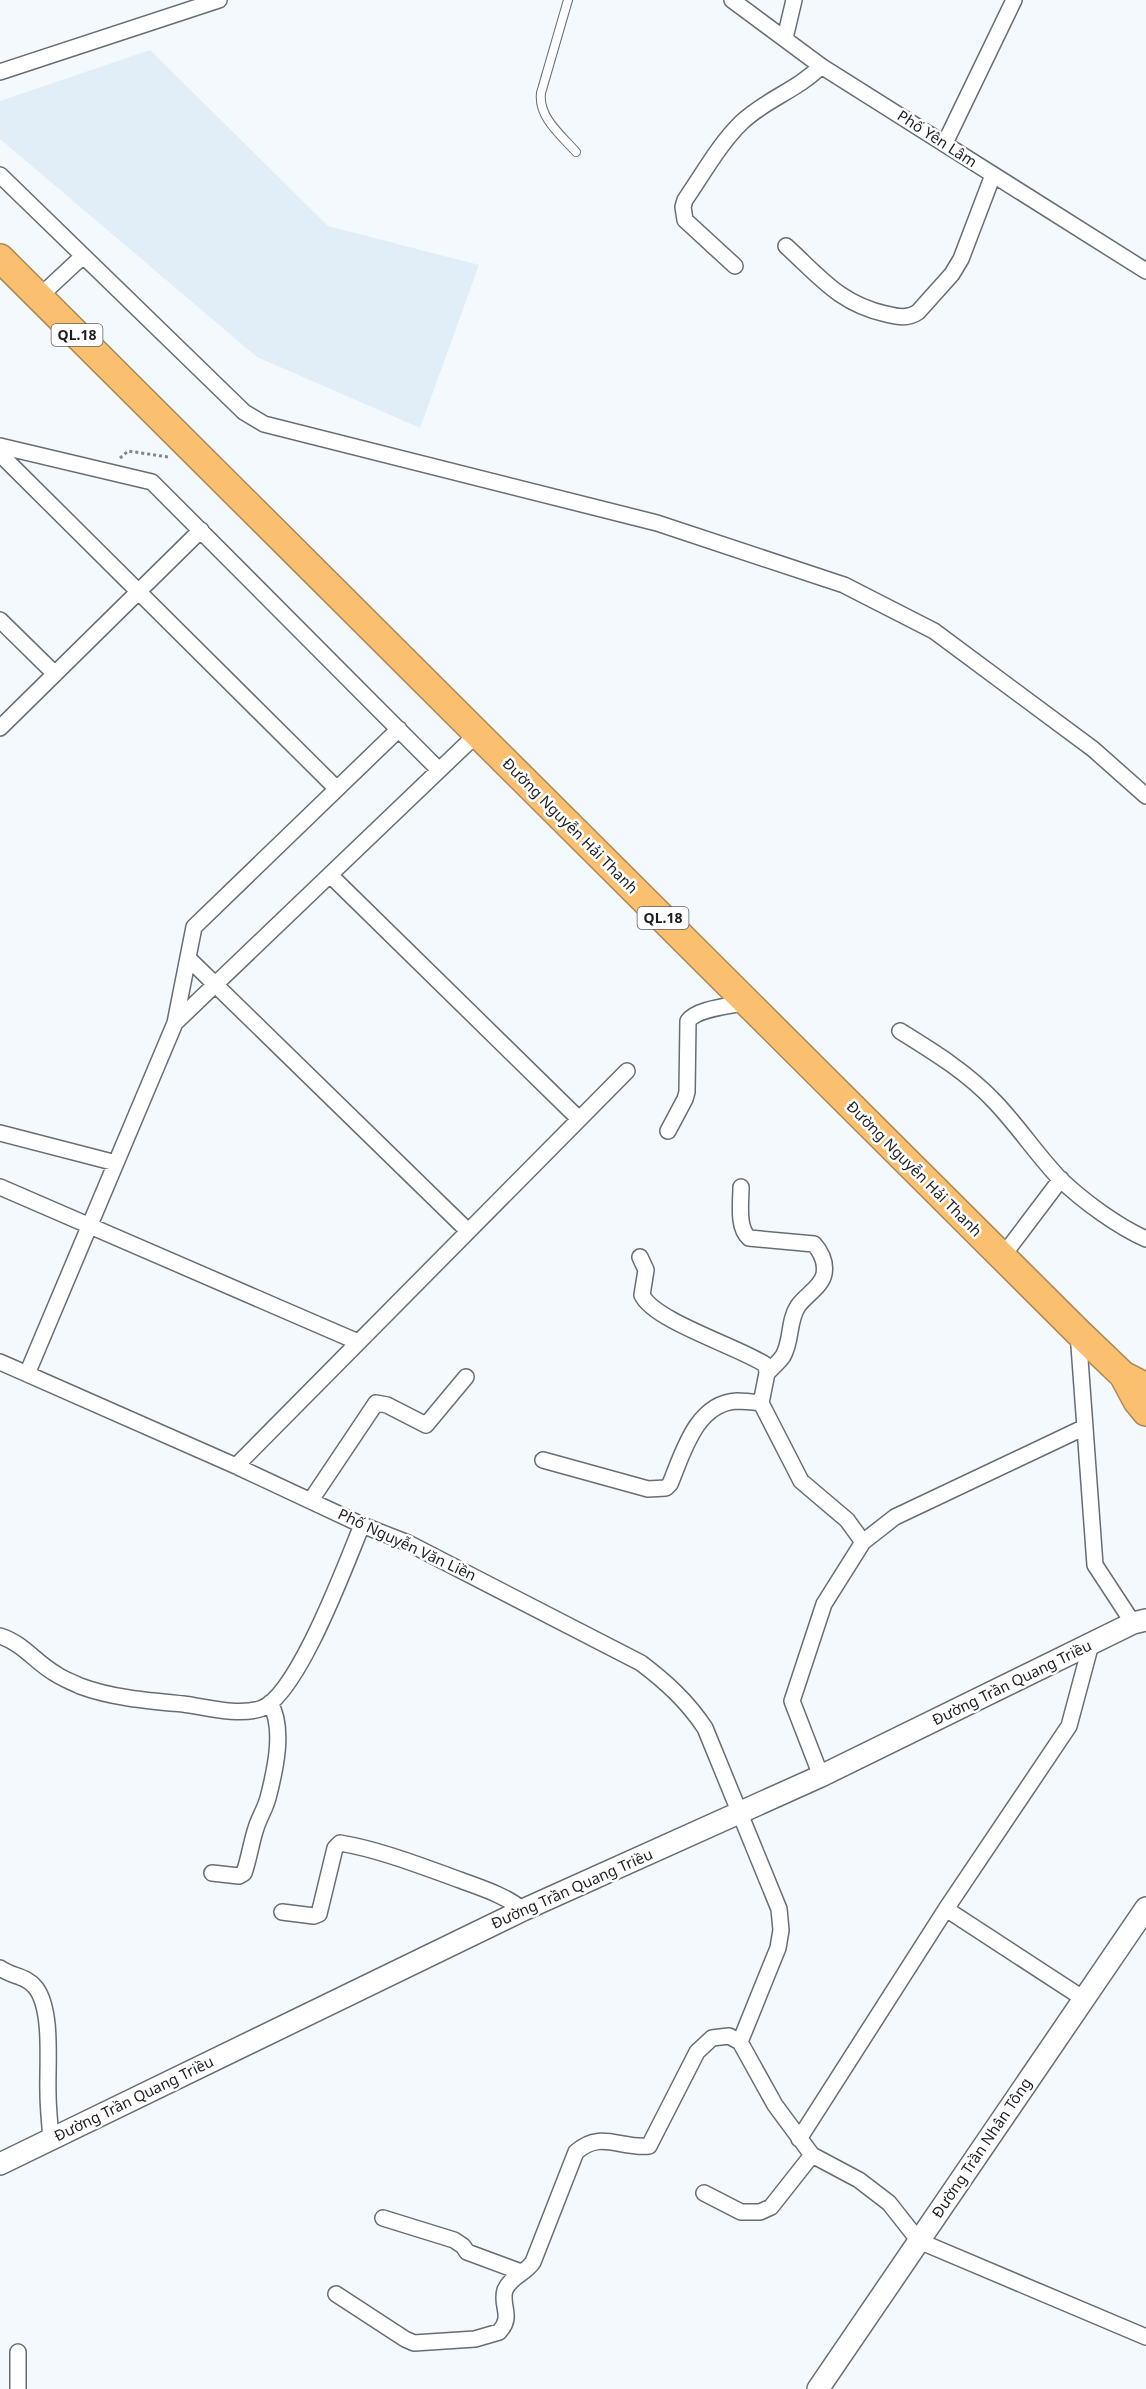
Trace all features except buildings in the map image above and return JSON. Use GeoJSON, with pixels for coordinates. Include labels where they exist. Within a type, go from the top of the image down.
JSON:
{"type":"FeatureCollection","features":[{"type":"Feature","properties":{"kind":"highway","name":"QL.18"},"geometry":{"type":"LineString","coordinates":[[0,258],[199,459]]}},
{"type":"Feature","properties":{"kind":"highway","name":"Đường Nguyễn Hải Thanh"},"geometry":{"type":"LineString","coordinates":[[199,459],[1078,1332],[1134,1381],[1137,1401],[1146,1412]]}},
{"type":"Feature","properties":{"kind":"main road","name":"Đường Trần Quang Triều"},"geometry":{"type":"LineString","coordinates":[[0,2164],[523,1910],[821,1776],[1140,1621]]}},
{"type":"Feature","properties":{"kind":"main road","name":"Đường Trần Nhân Tông"},"geometry":{"type":"LineString","coordinates":[[818,2389],[1146,1908]]}},
{"type":"Feature","properties":{"kind":"street"},"geometry":{"type":"LineString","coordinates":[[0,72],[219,0]]}},
{"type":"Feature","properties":{"kind":"street","name":"Phố Yên Lâm"},"geometry":{"type":"LineString","coordinates":[[732,0],[821,66],[1146,272]]}},
{"type":"Feature","properties":{"kind":"street"},"geometry":{"type":"LineString","coordinates":[[785,38],[794,0]]}},
{"type":"Feature","properties":{"kind":"street"},"geometry":{"type":"LineString","coordinates":[[945,143],[1014,0]]}},
{"type":"Feature","properties":{"kind":"street"},"geometry":{"type":"LineString","coordinates":[[735,266],[685,220],[683,207],[685,200],[743,121],[763,106],[799,86],[821,66]]}},
{"type":"Feature","properties":{"kind":"street"},"geometry":{"type":"LineString","coordinates":[[0,175],[244,412],[264,424],[657,523],[844,585],[934,631],[1093,749],[1146,796]]}},
{"type":"Feature","properties":{"kind":"street"},"geometry":{"type":"LineString","coordinates":[[786,246],[841,296],[853,304],[867,310],[898,317],[913,316],[952,274],[961,259],[993,175]]}},
{"type":"Feature","properties":{"kind":"street"},"geometry":{"type":"LineString","coordinates":[[39,297],[83,256]]}},
{"type":"Feature","properties":{"kind":"street"},"geometry":{"type":"LineString","coordinates":[[0,446],[152,482],[440,770]]}},
{"type":"Feature","properties":{"kind":"street"},"geometry":{"type":"LineString","coordinates":[[0,454],[337,789]]}},
{"type":"Feature","properties":{"kind":"street"},"geometry":{"type":"LineString","coordinates":[[0,728],[201,531]]}},
{"type":"Feature","properties":{"kind":"street"},"geometry":{"type":"LineString","coordinates":[[0,620],[55,674]]}},
{"type":"Feature","properties":{"kind":"street"},"geometry":{"type":"LineString","coordinates":[[27,1374],[176,1023],[194,927],[399,729]]}},
{"type":"Feature","properties":{"kind":"street"},"geometry":{"type":"LineString","coordinates":[[176,1023],[477,734]]}},
{"type":"Feature","properties":{"kind":"street"},"geometry":{"type":"LineString","coordinates":[[330,875],[579,1119]]}},
{"type":"Feature","properties":{"kind":"street"},"geometry":{"type":"LineString","coordinates":[[188,958],[468,1231]]}},
{"type":"Feature","properties":{"kind":"street"},"geometry":{"type":"LineString","coordinates":[[668,1131],[687,1092],[688,1021],[699,1012],[748,1002]]}},
{"type":"Feature","properties":{"kind":"street"},"geometry":{"type":"LineString","coordinates":[[900,1031],[979,1085],[1061,1179],[1113,1221],[1146,1239]]}},
{"type":"Feature","properties":{"kind":"street"},"geometry":{"type":"LineString","coordinates":[[236,1466],[627,1071]]}},
{"type":"Feature","properties":{"kind":"street"},"geometry":{"type":"LineString","coordinates":[[0,1132],[116,1163]]}},
{"type":"Feature","properties":{"kind":"street"},"geometry":{"type":"LineString","coordinates":[[1002,1257],[1061,1179]]}},
{"type":"Feature","properties":{"kind":"street"},"geometry":{"type":"LineString","coordinates":[[0,1187],[358,1342]]}},
{"type":"Feature","properties":{"kind":"street"},"geometry":{"type":"LineString","coordinates":[[741,1187],[742,1220],[746,1236],[814,1244],[820,1250],[824,1262],[823,1280],[797,1307],[791,1320],[784,1355],[767,1374]]}},
{"type":"Feature","properties":{"kind":"street"},"geometry":{"type":"LineString","coordinates":[[640,1257],[646,1270],[642,1295],[648,1306],[766,1365],[767,1374],[761,1403],[801,1481],[847,1520],[863,1542]]}},
{"type":"Feature","properties":{"kind":"street"},"geometry":{"type":"LineString","coordinates":[[1078,1332],[1095,1565],[1140,1621]]}},
{"type":"Feature","properties":{"kind":"street","name":"Phố Nguyễn Văn Liền"},"geometry":{"type":"LineString","coordinates":[[0,1362],[417,1548],[641,1663],[671,1686],[692,1708],[705,1728],[779,1909],[781,1930],[778,1948],[740,2042]]}},
{"type":"Feature","properties":{"kind":"street"},"geometry":{"type":"LineString","coordinates":[[311,1500],[376,1403],[387,1405],[426,1425],[466,1377]]}},
{"type":"Feature","properties":{"kind":"street"},"geometry":{"type":"LineString","coordinates":[[543,1460],[648,1489],[666,1488],[702,1416],[717,1407],[735,1401],[761,1403]]}},
{"type":"Feature","properties":{"kind":"street"},"geometry":{"type":"LineString","coordinates":[[821,1776],[792,1701],[824,1604],[863,1542],[895,1517],[1085,1427]]}},
{"type":"Feature","properties":{"kind":"street"},"geometry":{"type":"LineString","coordinates":[[0,1636],[25,1649],[54,1674],[84,1687],[111,1694],[240,1711],[260,1709],[282,1691],[305,1654],[330,1602],[362,1524]]}},
{"type":"Feature","properties":{"kind":"street"},"geometry":{"type":"LineString","coordinates":[[799,2139],[946,1909],[1069,1726],[1090,1644]]}},
{"type":"Feature","properties":{"kind":"street"},"geometry":{"type":"LineString","coordinates":[[212,1873],[239,1876],[244,1874],[257,1827],[268,1799],[278,1743],[279,1729],[276,1713],[270,1703]]}},
{"type":"Feature","properties":{"kind":"street"},"geometry":{"type":"LineString","coordinates":[[282,1912],[314,1916],[319,1914],[336,1848],[340,1843],[376,1851],[425,1868],[506,1899],[523,1910]]}},
{"type":"Feature","properties":{"kind":"street"},"geometry":{"type":"LineString","coordinates":[[946,1909],[1084,1999]]}},
{"type":"Feature","properties":{"kind":"street"},"geometry":{"type":"LineString","coordinates":[[0,1968],[5,1972],[24,1977],[36,1988],[42,2000],[47,2022],[51,2140]]}},
{"type":"Feature","properties":{"kind":"street"},"geometry":{"type":"LineString","coordinates":[[336,2294],[405,2340],[426,2343],[493,2335],[504,2327],[507,2320],[504,2295],[506,2288],[510,2281],[529,2268],[533,2262],[576,2152],[597,2140],[640,2147],[649,2146],[697,2052],[712,2038],[729,2036],[740,2042],[775,2105],[812,2155],[859,2180],[889,2203],[919,2241],[1146,2337]]}},
{"type":"Feature","properties":{"kind":"street"},"geometry":{"type":"LineString","coordinates":[[704,2193],[741,2212],[760,2212],[771,2207],[812,2155]]}},
{"type":"Feature","properties":{"kind":"street"},"geometry":{"type":"LineString","coordinates":[[384,2218],[454,2240],[467,2252],[520,2272]]}},
{"type":"Feature","properties":{"kind":"street"},"geometry":{"type":"LineString","coordinates":[[18,2352],[18,2389]]}},
{"type":"Feature","properties":{"kind":"lane"},"geometry":{"type":"LineString","coordinates":[[568,0],[539,104],[543,114],[576,152]]}},
{"type":"Feature","properties":{"kind":"path"},"geometry":{"type":"LineString","coordinates":[[105,471],[128,451],[199,459]]}},
{"type":"Feature","properties":{"kind":"shaded area"},"geometry":{"type":"Polygon","coordinates":[[[150,50],[328,226],[479,265],[420,428],[257,357],[0,139],[0,101],[150,50]]]}}]}
